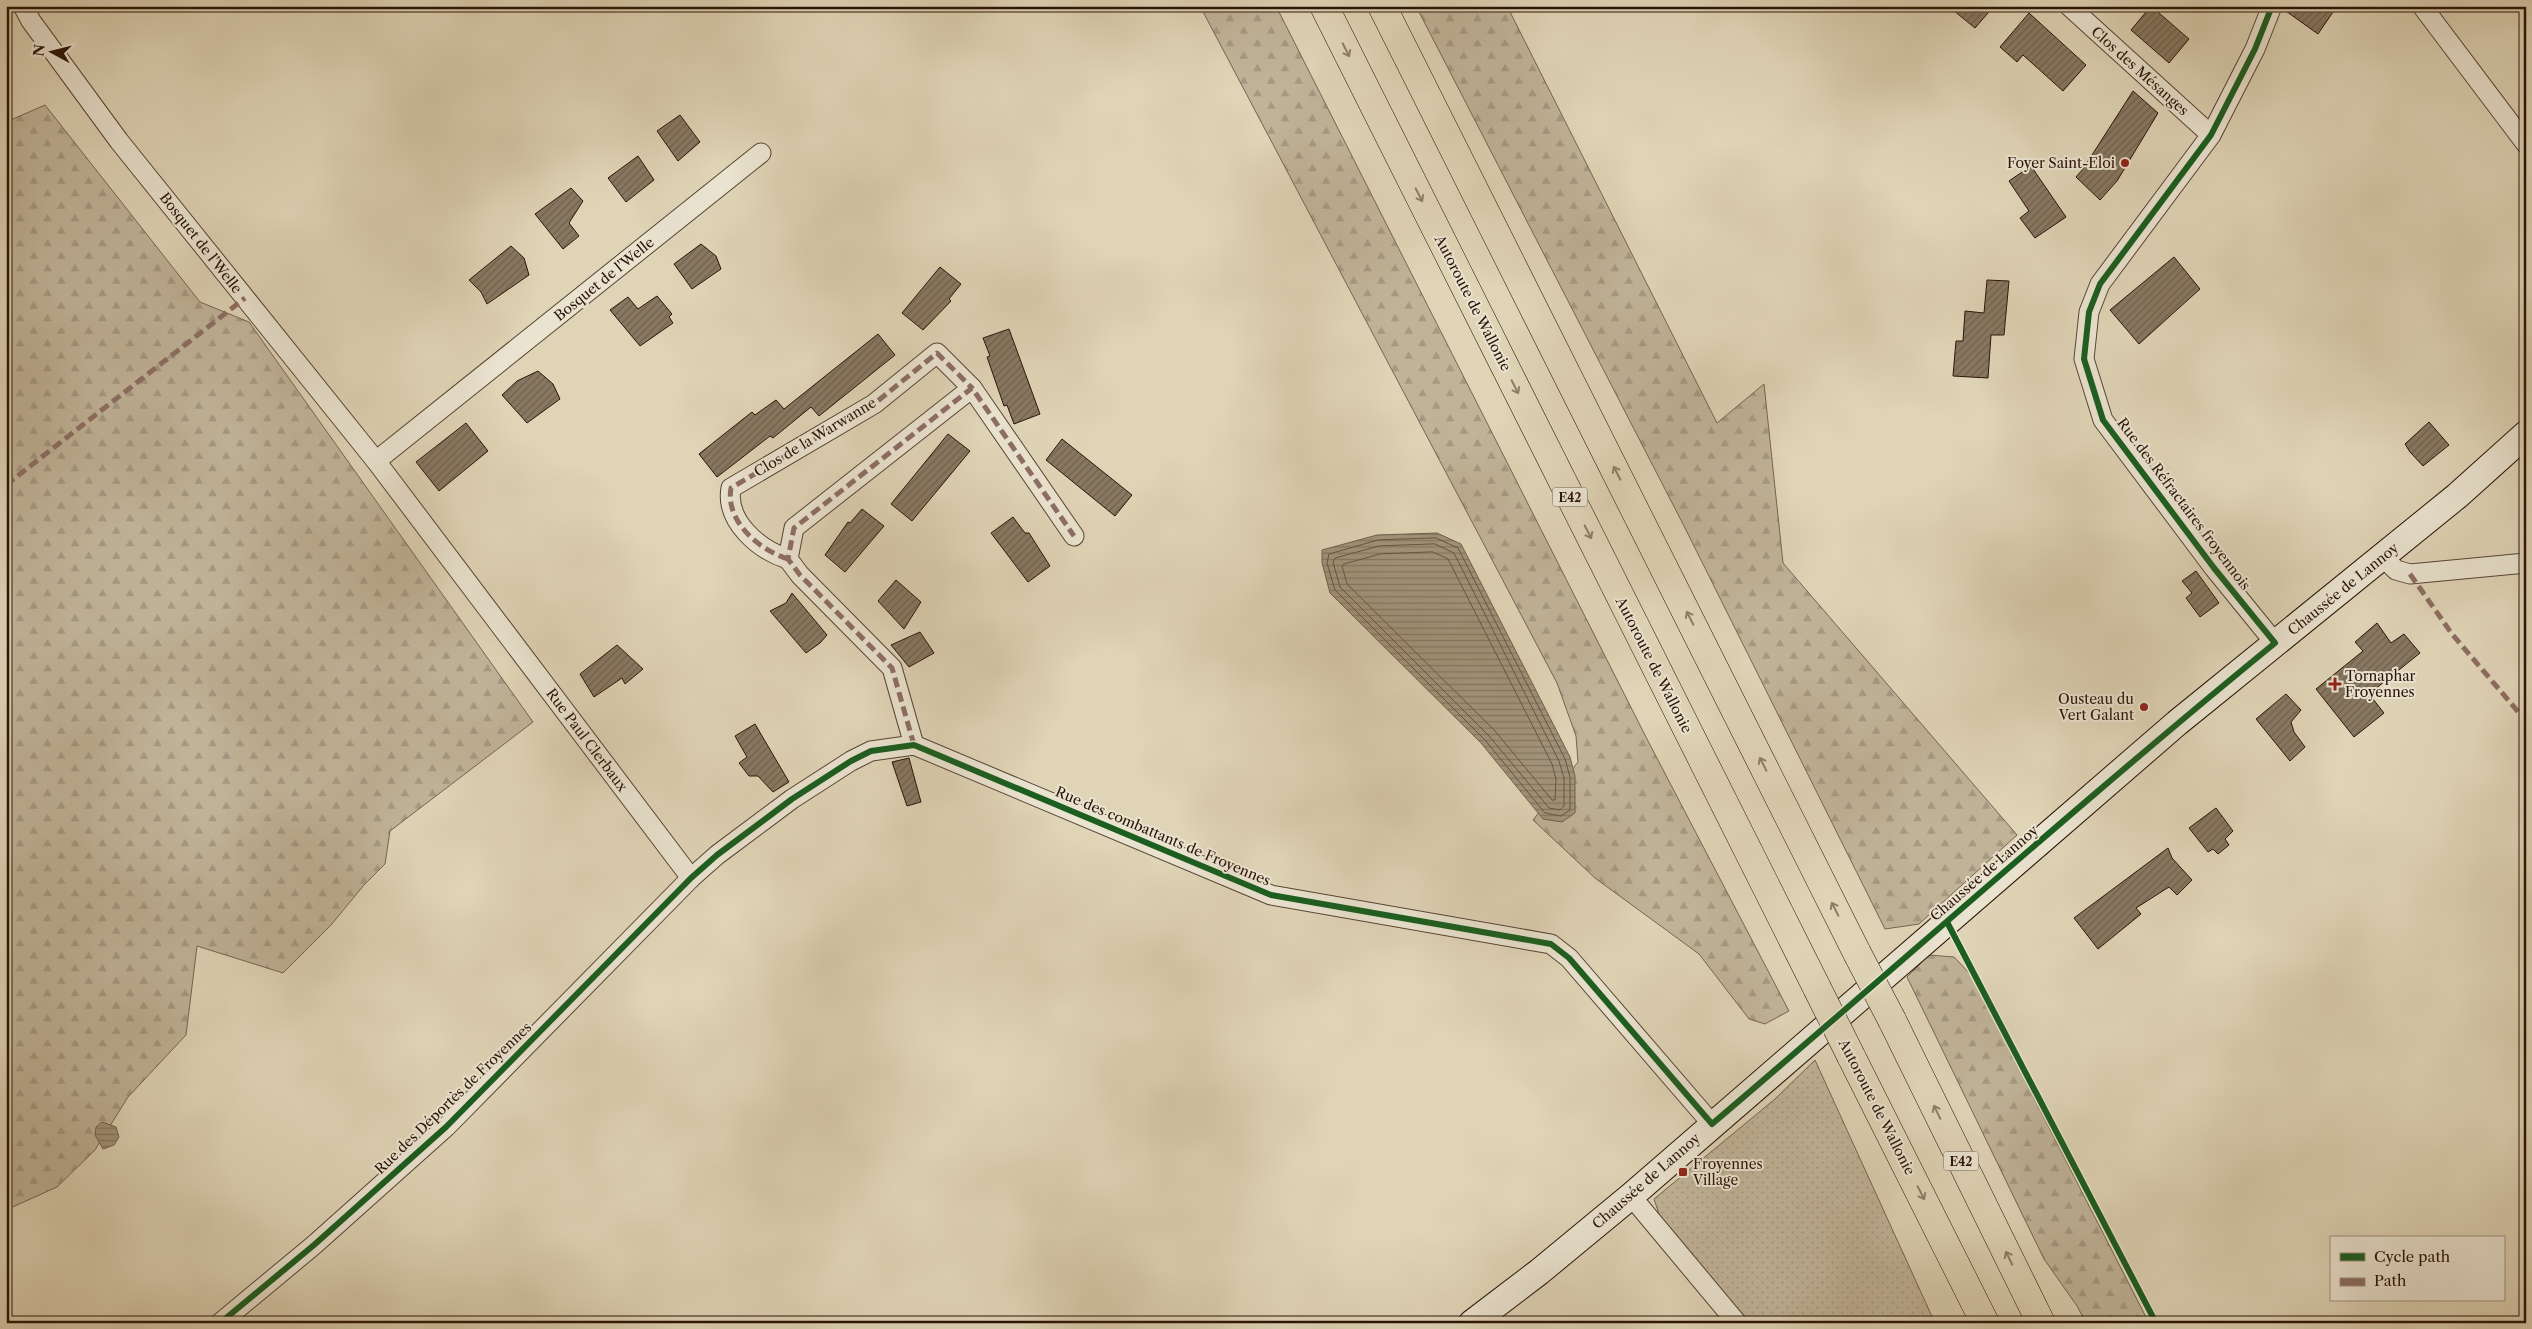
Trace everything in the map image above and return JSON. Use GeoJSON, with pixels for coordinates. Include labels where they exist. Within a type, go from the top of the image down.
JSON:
{"type":"FeatureCollection","features":[{"type":"Feature","properties":{"kind":"highway","name":"Autoroute de Wallonie"},"geometry":{"type":"LineString","coordinates":[[1324,6],[1985,1323]]}},
{"type":"Feature","properties":{"kind":"highway","name":"E42"},"geometry":{"type":"LineString","coordinates":[[1382,6],[1892,1020],[2041,1323]]}},
{"type":"Feature","properties":{"kind":"main road","name":"Chaussée de Lannoy"},"geometry":{"type":"LineString","coordinates":[[1472,1323],[1540,1272],[1631,1196],[2124,768],[2457,496],[2526,434]]}},
{"type":"Feature","properties":{"kind":"street","name":"Clos des Mésanges"},"geometry":{"type":"LineString","coordinates":[[2069,6],[2211,135]]}},
{"type":"Feature","properties":{"kind":"street","name":"Rue des Réfractaires froyennois"},"geometry":{"type":"LineString","coordinates":[[2272,6],[2256,49],[2211,135],[2100,284],[2089,312],[2084,359],[2103,420],[2214,568],[2275,643]]}},
{"type":"Feature","properties":{"kind":"street"},"geometry":{"type":"LineString","coordinates":[[2422,6],[2526,144]]}},
{"type":"Feature","properties":{"kind":"street","name":"Bosquet de l'Welle"},"geometry":{"type":"LineString","coordinates":[[27,14],[125,148],[376,461],[483,602]]}},
{"type":"Feature","properties":{"kind":"street","name":"Bosquet de l'Welle"},"geometry":{"type":"LineString","coordinates":[[376,461],[761,153]]}},
{"type":"Feature","properties":{"kind":"street","name":"Clos de la Warwanne"},"geometry":{"type":"LineString","coordinates":[[914,746],[892,668],[800,575],[788,559],[772,554],[750,538],[729,500],[731,488],[874,404],[937,353],[972,388],[1074,536]]}},
{"type":"Feature","properties":{"kind":"street"},"geometry":{"type":"LineString","coordinates":[[788,559],[794,528],[972,388]]}},
{"type":"Feature","properties":{"kind":"street"},"geometry":{"type":"LineString","coordinates":[[2383,557],[2396,570],[2410,574],[2526,563]]}},
{"type":"Feature","properties":{"kind":"street","name":"Rue Paul Clerbaux"},"geometry":{"type":"LineString","coordinates":[[483,602],[691,878]]}},
{"type":"Feature","properties":{"kind":"street","name":"Rue des combattants de Froyennes"},"geometry":{"type":"LineString","coordinates":[[691,878],[717,855],[792,799],[851,760],[871,750],[914,746],[1270,895],[1551,944],[1569,958],[1712,1124]]}},
{"type":"Feature","properties":{"kind":"street","name":"Rue des Déportès de Froyennes"},"geometry":{"type":"LineString","coordinates":[[220,1323],[314,1245],[446,1127],[691,878]]}},
{"type":"Feature","properties":{"kind":"street"},"geometry":{"type":"LineString","coordinates":[[1631,1196],[1737,1323]]}},
{"type":"Feature","properties":{"kind":"green space"},"geometry":{"type":"Polygon","coordinates":[[[1200,6],[1276,6],[1648,741],[1789,1011],[1765,1024],[1749,1019],[1699,954],[1595,878],[1533,820],[1578,762],[1576,736],[1557,683],[1200,6]]]}},
{"type":"Feature","properties":{"kind":"green space"},"geometry":{"type":"Polygon","coordinates":[[[1416,6],[1507,6],[1717,423],[1764,384],[1783,563],[2017,835],[1919,924],[1885,929],[1684,526],[1416,6]]]}},
{"type":"Feature","properties":{"kind":"green space"},"geometry":{"type":"Polygon","coordinates":[[[45,105],[200,302],[249,322],[533,722],[390,831],[385,864],[364,885],[331,925],[283,973],[197,946],[186,1035],[128,1097],[95,1150],[57,1187],[6,1210],[6,122],[45,105]]]}},
{"type":"Feature","properties":{"kind":"green space"},"geometry":{"type":"Polygon","coordinates":[[[1929,955],[1954,957],[1971,975],[2149,1323],[2086,1323],[2077,1306],[2044,1259],[1907,977],[1929,955]]]}},
{"type":"Feature","properties":{"kind":"green space"},"geometry":{"type":"Polygon","coordinates":[[[1815,1060],[1935,1323],[1748,1323],[1664,1229],[1654,1199],[1775,1099],[1815,1060]]]}},
{"type":"Feature","properties":{"kind":"water"},"geometry":{"type":"Polygon","coordinates":[[[1437,533],[1461,544],[1570,757],[1575,776],[1575,813],[1562,822],[1543,819],[1481,743],[1330,593],[1322,563],[1322,550],[1377,535],[1437,533]]]}},
{"type":"Feature","properties":{"kind":"water"},"geometry":{"type":"Polygon","coordinates":[[[102,1122],[116,1127],[119,1137],[114,1145],[103,1149],[95,1135],[96,1127],[102,1122]]]}},
{"type":"Feature","properties":{"kind":"building"},"geometry":{"type":"Polygon","coordinates":[[[1948,6],[1994,6],[1975,28],[1948,6]]]}},
{"type":"Feature","properties":{"kind":"building"},"geometry":{"type":"Polygon","coordinates":[[[2151,6],[2189,39],[2169,63],[2131,30],[2151,6]]]}},
{"type":"Feature","properties":{"kind":"building"},"geometry":{"type":"Polygon","coordinates":[[[2283,6],[2325,6],[2333,12],[2318,34],[2283,9],[2283,6]]]}},
{"type":"Feature","properties":{"kind":"building"},"geometry":{"type":"Polygon","coordinates":[[[2029,13],[2086,65],[2063,91],[2023,55],[2017,62],[2000,47],[2029,13]]]}},
{"type":"Feature","properties":{"kind":"building"},"geometry":{"type":"Polygon","coordinates":[[[2133,91],[2158,113],[2117,181],[2100,200],[2076,177],[2133,91]]]}},
{"type":"Feature","properties":{"kind":"building"},"geometry":{"type":"Polygon","coordinates":[[[680,115],[700,142],[678,161],[657,131],[680,115]]]}},
{"type":"Feature","properties":{"kind":"building"},"geometry":{"type":"Polygon","coordinates":[[[638,156],[654,180],[626,202],[608,178],[638,156]]]}},
{"type":"Feature","properties":{"kind":"building"},"geometry":{"type":"Polygon","coordinates":[[[2031,166],[2066,217],[2035,238],[2020,218],[2029,211],[2009,181],[2031,166]]]}},
{"type":"Feature","properties":{"kind":"building"},"geometry":{"type":"Polygon","coordinates":[[[571,188],[583,201],[569,223],[579,236],[563,249],[535,214],[571,188]]]}},
{"type":"Feature","properties":{"kind":"building"},"geometry":{"type":"Polygon","coordinates":[[[701,244],[716,256],[721,269],[692,289],[674,264],[701,244]]]}},
{"type":"Feature","properties":{"kind":"building"},"geometry":{"type":"Polygon","coordinates":[[[511,246],[524,258],[529,275],[487,304],[481,292],[469,280],[511,246]]]}},
{"type":"Feature","properties":{"kind":"building"},"geometry":{"type":"Polygon","coordinates":[[[2174,257],[2200,289],[2139,344],[2110,310],[2174,257]]]}},
{"type":"Feature","properties":{"kind":"building"},"geometry":{"type":"Polygon","coordinates":[[[940,267],[961,284],[949,299],[951,301],[923,330],[902,313],[940,267]]]}},
{"type":"Feature","properties":{"kind":"building"},"geometry":{"type":"Polygon","coordinates":[[[1987,280],[2009,281],[2004,335],[1991,335],[1988,378],[1953,376],[1956,341],[1963,341],[1965,311],[1984,313],[1987,280]]]}},
{"type":"Feature","properties":{"kind":"building"},"geometry":{"type":"Polygon","coordinates":[[[657,296],[672,314],[669,317],[673,323],[640,346],[610,310],[628,297],[638,309],[657,296]]]}},
{"type":"Feature","properties":{"kind":"building"},"geometry":{"type":"Polygon","coordinates":[[[1009,329],[1040,414],[1014,424],[1007,405],[1004,406],[987,357],[990,356],[983,338],[1009,329]]]}},
{"type":"Feature","properties":{"kind":"building"},"geometry":{"type":"Polygon","coordinates":[[[878,334],[895,355],[819,416],[811,407],[773,438],[770,436],[717,477],[699,454],[752,412],[755,415],[776,400],[784,409],[878,334]]]}},
{"type":"Feature","properties":{"kind":"building"},"geometry":{"type":"Polygon","coordinates":[[[538,371],[553,384],[560,399],[527,423],[502,395],[517,381],[538,371]]]}},
{"type":"Feature","properties":{"kind":"building"},"geometry":{"type":"Polygon","coordinates":[[[2429,422],[2449,445],[2423,466],[2405,444],[2429,422]]]}},
{"type":"Feature","properties":{"kind":"building"},"geometry":{"type":"Polygon","coordinates":[[[466,423],[488,451],[439,491],[416,462],[466,423]]]}},
{"type":"Feature","properties":{"kind":"building"},"geometry":{"type":"Polygon","coordinates":[[[948,434],[970,451],[912,521],[891,504],[948,434]]]}},
{"type":"Feature","properties":{"kind":"building"},"geometry":{"type":"Polygon","coordinates":[[[1062,439],[1132,495],[1115,516],[1046,460],[1062,439]]]}},
{"type":"Feature","properties":{"kind":"building"},"geometry":{"type":"Polygon","coordinates":[[[862,509],[884,526],[845,572],[825,555],[848,522],[850,523],[862,509]]]}},
{"type":"Feature","properties":{"kind":"building"},"geometry":{"type":"Polygon","coordinates":[[[1013,517],[1025,533],[1029,533],[1050,566],[1028,582],[991,533],[1013,517]]]}},
{"type":"Feature","properties":{"kind":"building"},"geometry":{"type":"Polygon","coordinates":[[[2196,571],[2219,603],[2200,617],[2186,598],[2192,593],[2182,581],[2196,571]]]}},
{"type":"Feature","properties":{"kind":"building"},"geometry":{"type":"Polygon","coordinates":[[[896,580],[921,602],[904,629],[878,601],[896,580]]]}},
{"type":"Feature","properties":{"kind":"building"},"geometry":{"type":"Polygon","coordinates":[[[792,593],[827,635],[820,643],[806,653],[770,611],[786,603],[792,593]]]}},
{"type":"Feature","properties":{"kind":"building"},"geometry":{"type":"Polygon","coordinates":[[[2377,623],[2391,643],[2404,634],[2420,653],[2369,694],[2384,713],[2354,737],[2316,689],[2363,651],[2355,642],[2377,623]]]}},
{"type":"Feature","properties":{"kind":"building"},"geometry":{"type":"Polygon","coordinates":[[[920,632],[934,653],[909,667],[891,645],[920,632]]]}},
{"type":"Feature","properties":{"kind":"building"},"geometry":{"type":"Polygon","coordinates":[[[617,645],[643,669],[625,684],[622,678],[594,697],[580,674],[617,645]]]}},
{"type":"Feature","properties":{"kind":"building"},"geometry":{"type":"Polygon","coordinates":[[[2286,694],[2301,710],[2291,722],[2294,732],[2305,747],[2290,761],[2256,719],[2286,694]]]}},
{"type":"Feature","properties":{"kind":"building"},"geometry":{"type":"Polygon","coordinates":[[[755,724],[789,782],[773,792],[758,776],[749,776],[739,763],[747,757],[735,736],[755,724]]]}},
{"type":"Feature","properties":{"kind":"building"},"geometry":{"type":"Polygon","coordinates":[[[909,758],[921,802],[907,806],[892,762],[909,758]]]}},
{"type":"Feature","properties":{"kind":"building"},"geometry":{"type":"Polygon","coordinates":[[[2216,808],[2233,831],[2225,839],[2229,845],[2218,854],[2213,849],[2208,852],[2189,828],[2216,808]]]}},
{"type":"Feature","properties":{"kind":"building"},"geometry":{"type":"Polygon","coordinates":[[[2168,848],[2172,858],[2192,880],[2177,895],[2169,887],[2136,908],[2141,914],[2098,949],[2074,918],[2168,848]]]}},
{"type":"Feature","properties":{"kind":"marked path"},"geometry":{"type":"LineString","coordinates":[[6,485],[245,298]]}},
{"type":"Feature","properties":{"kind":"marked path"},"geometry":{"type":"LineString","coordinates":[[788,559],[766,549],[746,533],[733,512],[731,488],[874,404],[937,353],[972,388]]}},
{"type":"Feature","properties":{"kind":"marked path"},"geometry":{"type":"LineString","coordinates":[[914,745],[892,668],[800,575],[788,559],[794,528],[972,388],[1074,536]]}},
{"type":"Feature","properties":{"kind":"marked path"},"geometry":{"type":"LineString","coordinates":[[2410,574],[2452,634],[2526,721]]}},
{"type":"Feature","properties":{"kind":"cycle path"},"geometry":{"type":"LineString","coordinates":[[220,1323],[314,1245],[446,1127],[691,878],[717,855],[792,799],[851,761],[871,751],[914,745],[1271,895],[1551,944],[1569,958],[1712,1124],[2062,822],[2275,643],[2214,568],[2103,420],[2084,359],[2089,312],[2100,284],[2211,135],[2255,49],[2272,6]]}},
{"type":"Feature","properties":{"kind":"cycle path"},"geometry":{"type":"LineString","coordinates":[[1947,922],[2156,1323]]}},
{"type":"Feature","properties":{"kind":"place","name":"Foyer Saint-Eloi"},"geometry":{"type":"Point","coordinates":[2125,163]}},
{"type":"Feature","properties":{"kind":"place","name":"Tornaphar Froyennes"},"geometry":{"type":"Point","coordinates":[2335,684]}},
{"type":"Feature","properties":{"kind":"place","name":"Ousteau du Vert Galant"},"geometry":{"type":"Point","coordinates":[2144,707]}},
{"type":"Feature","properties":{"kind":"place","name":"Froyennes Village"},"geometry":{"type":"Point","coordinates":[1683,1172]}}]}
